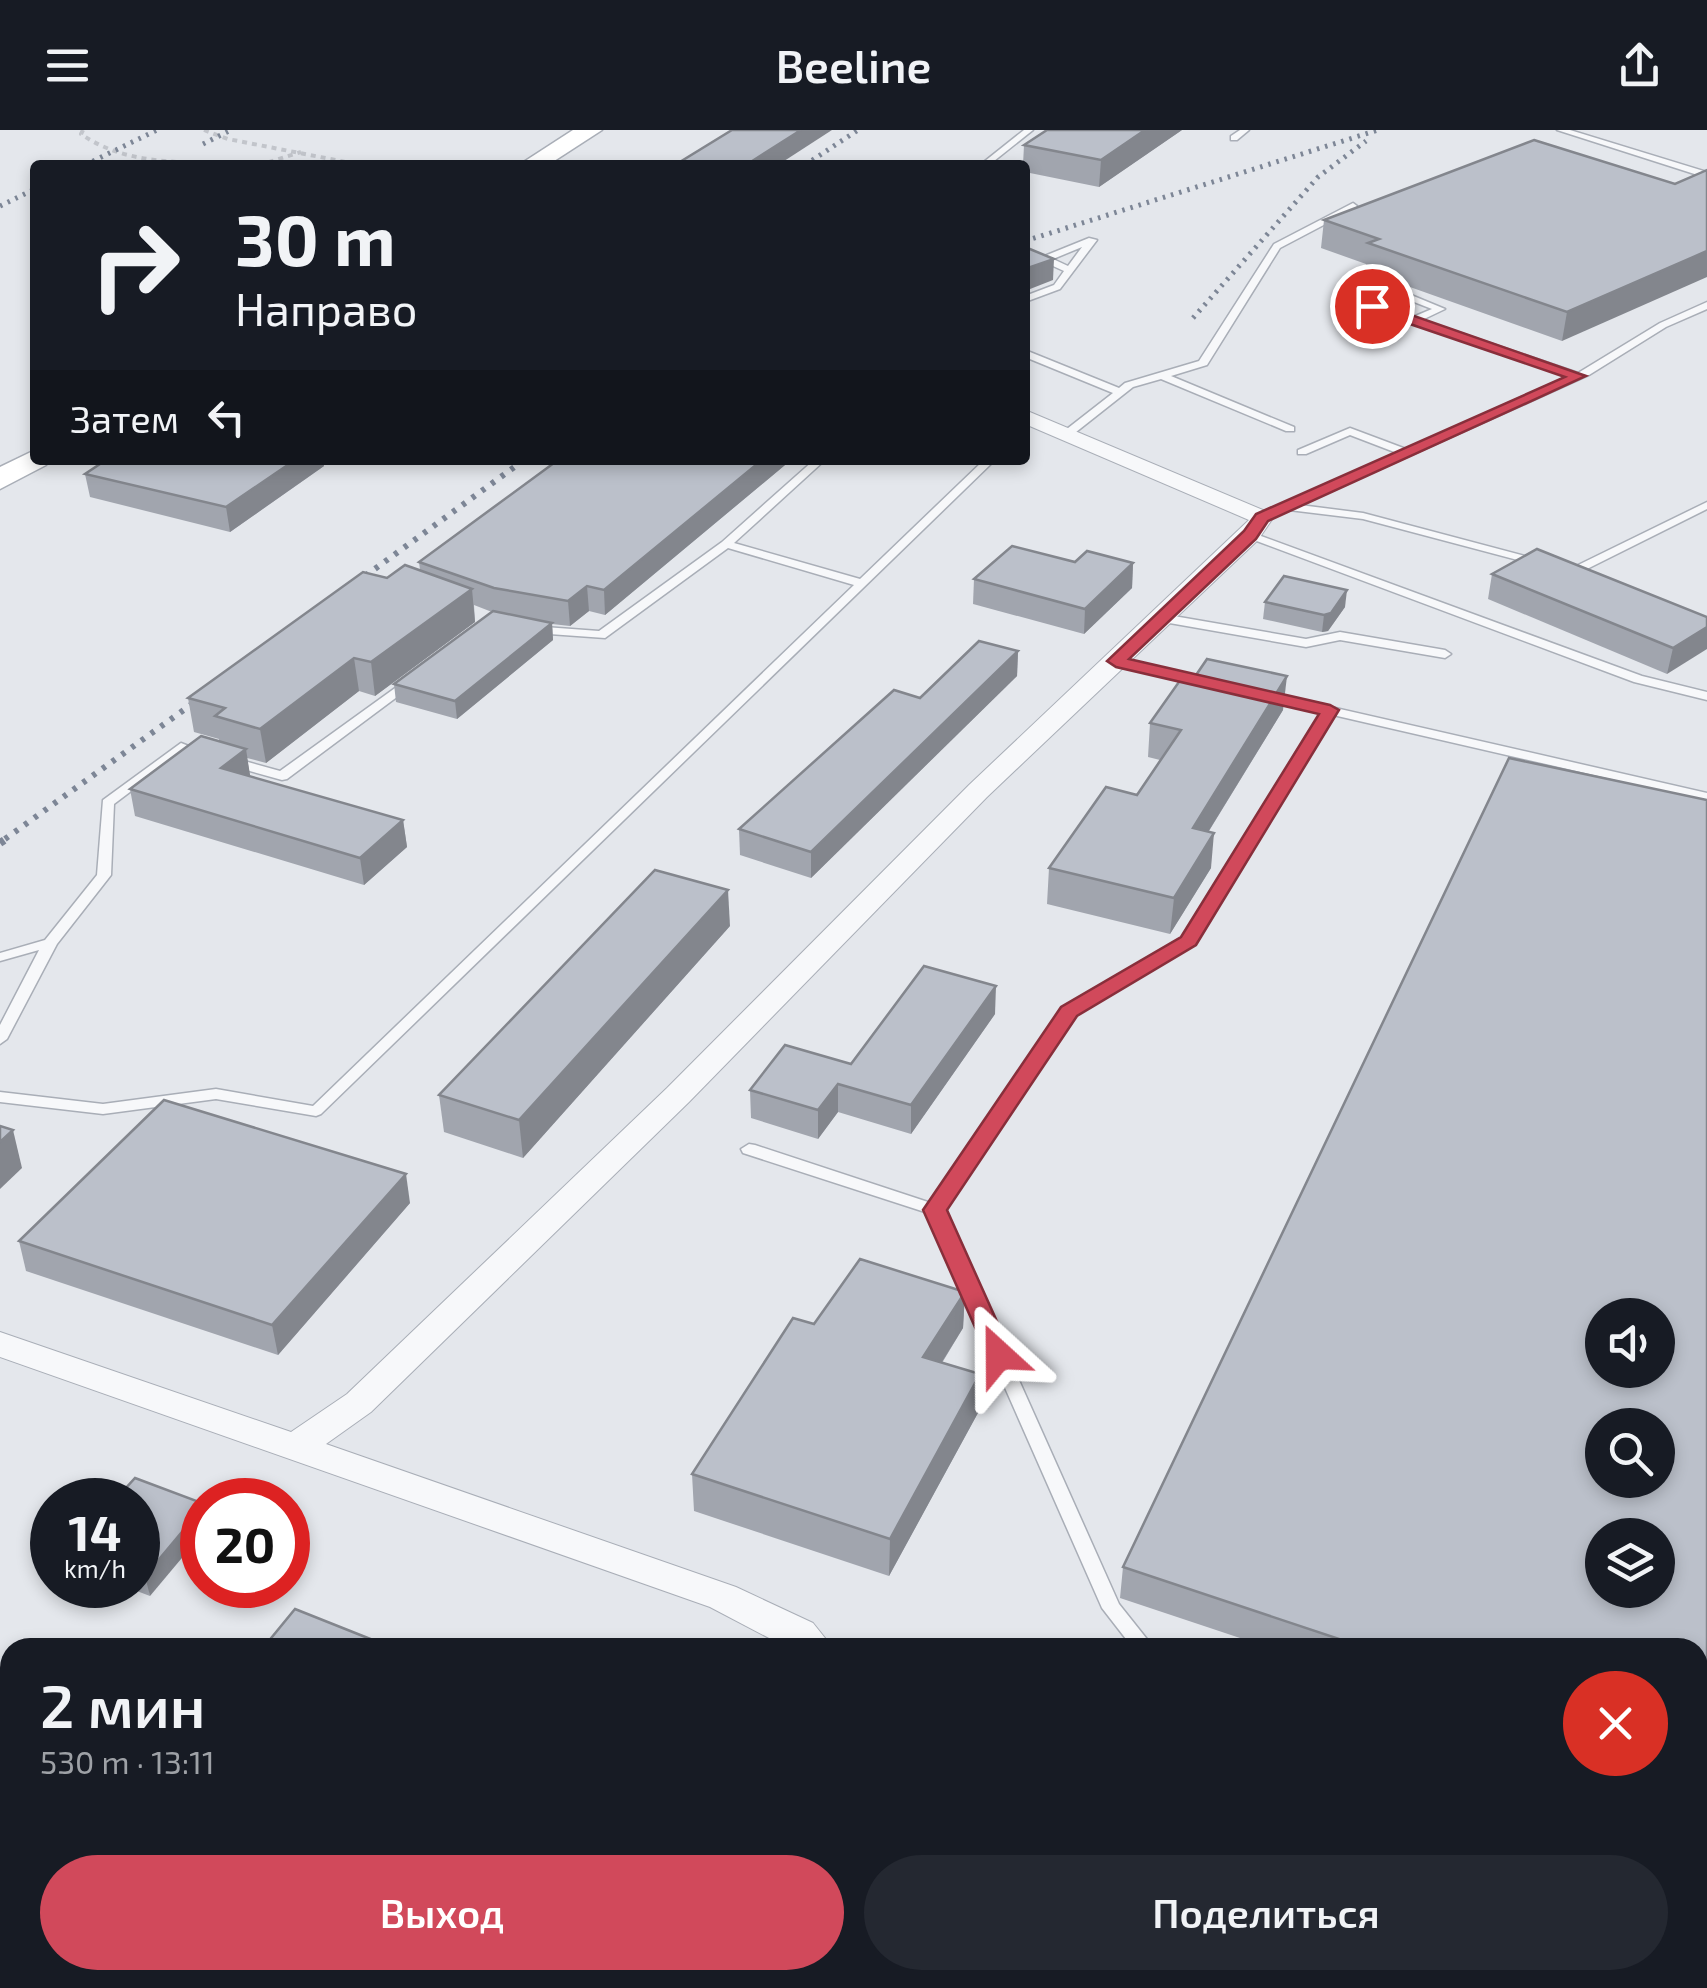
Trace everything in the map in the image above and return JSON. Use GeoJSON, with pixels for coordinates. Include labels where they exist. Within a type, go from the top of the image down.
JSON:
{"type":"FeatureCollection","features":[{"type":"Feature","properties":{"kind":"main road"},"geometry":{"type":"LineString","coordinates":[[540,160],[590,130]]}},
{"type":"Feature","properties":{"kind":"main road"},"geometry":{"type":"LineString","coordinates":[[0,480],[30,462]]}},
{"type":"Feature","properties":{"kind":"street"},"geometry":{"type":"LineString","coordinates":[[296,1446],[359,1403],[678,1095],[978,791],[1267,520],[1030,421]]}},
{"type":"Feature","properties":{"kind":"street"},"geometry":{"type":"LineString","coordinates":[[0,1344],[723,1597],[804,1638]]}},
{"type":"Feature","properties":{"kind":"lane"},"geometry":{"type":"LineString","coordinates":[[990,160],[1029,130]]}},
{"type":"Feature","properties":{"kind":"lane"},"geometry":{"type":"LineString","coordinates":[[1234,138],[1245,130]]}},
{"type":"Feature","properties":{"kind":"lane"},"geometry":{"type":"LineString","coordinates":[[1562,130],[1707,174]]}},
{"type":"Feature","properties":{"kind":"lane"},"geometry":{"type":"LineString","coordinates":[[1067,434],[1129,385],[1203,363],[1277,246],[1353,206]]}},
{"type":"Feature","properties":{"kind":"lane"},"geometry":{"type":"LineString","coordinates":[[1030,297],[1057,287],[1069,270]]}},
{"type":"Feature","properties":{"kind":"lane"},"geometry":{"type":"LineString","coordinates":[[1379,285],[1440,309],[1414,320]]}},
{"type":"Feature","properties":{"kind":"lane"},"geometry":{"type":"LineString","coordinates":[[1267,520],[1578,376],[1663,325],[1707,305]]}},
{"type":"Feature","properties":{"kind":"lane"},"geometry":{"type":"LineString","coordinates":[[1372,306],[1578,376]]}},
{"type":"Feature","properties":{"kind":"lane"},"geometry":{"type":"LineString","coordinates":[[1030,355],[1120,392]]}},
{"type":"Feature","properties":{"kind":"lane"},"geometry":{"type":"LineString","coordinates":[[1161,375],[1290,429]]}},
{"type":"Feature","properties":{"kind":"lane"},"geometry":{"type":"LineString","coordinates":[[1302,452],[1350,431],[1406,454]]}},
{"type":"Feature","properties":{"kind":"lane"},"geometry":{"type":"LineString","coordinates":[[527,627],[561,634],[601,635],[726,544],[814,465]]}},
{"type":"Feature","properties":{"kind":"lane"},"geometry":{"type":"LineString","coordinates":[[0,1098],[103,1109],[216,1094],[316,1111],[985,465]]}},
{"type":"Feature","properties":{"kind":"lane"},"geometry":{"type":"LineString","coordinates":[[1573,572],[1707,505]]}},
{"type":"Feature","properties":{"kind":"lane"},"geometry":{"type":"LineString","coordinates":[[1267,520],[1363,516],[1591,579]]}},
{"type":"Feature","properties":{"kind":"lane"},"geometry":{"type":"LineString","coordinates":[[1267,520],[1638,678],[1707,696]]}},
{"type":"Feature","properties":{"kind":"lane"},"geometry":{"type":"LineString","coordinates":[[726,544],[861,583]]}},
{"type":"Feature","properties":{"kind":"lane"},"geometry":{"type":"LineString","coordinates":[[1162,618],[1306,643],[1340,636],[1445,654]]}},
{"type":"Feature","properties":{"kind":"lane"},"geometry":{"type":"LineString","coordinates":[[1116,661],[1216,684]]}},
{"type":"Feature","properties":{"kind":"lane"},"geometry":{"type":"LineString","coordinates":[[0,1039],[50,944],[104,875],[108,803],[182,748],[282,776],[418,676]]}},
{"type":"Feature","properties":{"kind":"lane"},"geometry":{"type":"LineString","coordinates":[[1254,693],[1707,797]]}},
{"type":"Feature","properties":{"kind":"lane"},"geometry":{"type":"LineString","coordinates":[[935,1210],[1069,1012],[1189,941],[1330,710]]}},
{"type":"Feature","properties":{"kind":"lane"},"geometry":{"type":"LineString","coordinates":[[0,956],[50,944]]}},
{"type":"Feature","properties":{"kind":"lane"},"geometry":{"type":"LineString","coordinates":[[749,1149],[935,1210],[1111,1608],[1136,1638]]}},
{"type":"Feature","properties":{"kind":"path"},"geometry":{"type":"LineString","coordinates":[[82,130],[81,134],[98,149],[121,157],[164,160]]}},
{"type":"Feature","properties":{"kind":"path"},"geometry":{"type":"LineString","coordinates":[[204,130],[228,139],[338,160]]}},
{"type":"Feature","properties":{"kind":"path"},"geometry":{"type":"LineString","coordinates":[[276,160],[302,152]]}},
{"type":"Feature","properties":{"kind":"building"},"geometry":{"type":"Polygon","coordinates":[[[732,130],[801,130],[754,160],[683,160],[732,130]]]}},
{"type":"Feature","properties":{"kind":"building"},"geometry":{"type":"Polygon","coordinates":[[[1047,130],[1145,130],[1101,160],[1024,145],[1047,130]]]}},
{"type":"Feature","properties":{"kind":"building"},"geometry":{"type":"Polygon","coordinates":[[[1534,140],[1675,184],[1707,170],[1707,251],[1567,312],[1368,243],[1379,239],[1324,220],[1534,140]]]}},
{"type":"Feature","properties":{"kind":"building"},"geometry":{"type":"Polygon","coordinates":[[[1030,249],[1054,259],[1030,267],[1030,249]]]}},
{"type":"Feature","properties":{"kind":"building"},"geometry":{"type":"Polygon","coordinates":[[[98,465],[288,465],[226,507],[85,474],[98,465]]]}},
{"type":"Feature","properties":{"kind":"building"},"geometry":{"type":"Polygon","coordinates":[[[551,465],[756,465],[604,590],[587,586],[568,601],[494,588],[419,562],[551,465]]]}},
{"type":"Feature","properties":{"kind":"building"},"geometry":{"type":"Polygon","coordinates":[[[1012,546],[1075,562],[1087,551],[1133,563],[1085,609],[974,579],[1012,546]]]}},
{"type":"Feature","properties":{"kind":"building"},"geometry":{"type":"Polygon","coordinates":[[[1537,549],[1707,617],[1707,627],[1673,648],[1492,574],[1537,549]]]}},
{"type":"Feature","properties":{"kind":"building"},"geometry":{"type":"Polygon","coordinates":[[[405,565],[472,589],[371,662],[354,658],[260,729],[215,716],[225,708],[188,698],[363,572],[387,578],[405,565]]]}},
{"type":"Feature","properties":{"kind":"building"},"geometry":{"type":"Polygon","coordinates":[[[1284,576],[1347,590],[1331,613],[1324,615],[1265,602],[1284,576]]]}},
{"type":"Feature","properties":{"kind":"building"},"geometry":{"type":"Polygon","coordinates":[[[493,611],[552,623],[455,701],[394,684],[493,611]]]}},
{"type":"Feature","properties":{"kind":"building"},"geometry":{"type":"Polygon","coordinates":[[[979,641],[1018,651],[811,852],[739,829],[894,690],[920,698],[979,641]]]}},
{"type":"Feature","properties":{"kind":"building"},"geometry":{"type":"Polygon","coordinates":[[[1207,659],[1287,676],[1193,828],[1214,833],[1174,898],[1049,868],[1106,787],[1137,795],[1181,730],[1150,723],[1181,679],[1192,681],[1207,659]]]}},
{"type":"Feature","properties":{"kind":"building"},"geometry":{"type":"Polygon","coordinates":[[[201,736],[246,749],[221,768],[403,820],[360,858],[130,789],[201,736]]]}},
{"type":"Feature","properties":{"kind":"building"},"geometry":{"type":"Polygon","coordinates":[[[1509,758],[1707,800],[1707,1638],[1336,1638],[1123,1567],[1509,758]]]}},
{"type":"Feature","properties":{"kind":"building"},"geometry":{"type":"Polygon","coordinates":[[[655,870],[728,890],[519,1120],[439,1095],[655,870]]]}},
{"type":"Feature","properties":{"kind":"building"},"geometry":{"type":"Polygon","coordinates":[[[924,966],[996,986],[911,1105],[838,1084],[818,1110],[750,1090],[785,1045],[851,1064],[924,966]]]}},
{"type":"Feature","properties":{"kind":"building"},"geometry":{"type":"Polygon","coordinates":[[[164,1100],[406,1174],[272,1325],[19,1241],[164,1100]]]}},
{"type":"Feature","properties":{"kind":"building"},"geometry":{"type":"Polygon","coordinates":[[[0,1126],[13,1130],[0,1142],[0,1126]]]}},
{"type":"Feature","properties":{"kind":"building"},"geometry":{"type":"Polygon","coordinates":[[[860,1259],[965,1292],[923,1357],[980,1374],[890,1539],[692,1474],[793,1318],[814,1324],[860,1259]]]}},
{"type":"Feature","properties":{"kind":"building"},"geometry":{"type":"Polygon","coordinates":[[[160,1487],[180,1495],[180,1534],[160,1558],[160,1487]]]}},
{"type":"Feature","properties":{"kind":"building"},"geometry":{"type":"Polygon","coordinates":[[[295,1609],[368,1638],[271,1638],[295,1609]]]}},
{"type":"Feature","properties":{"kind":"railway"},"geometry":{"type":"LineString","coordinates":[[95,160],[157,130]]}},
{"type":"Feature","properties":{"kind":"railway"},"geometry":{"type":"LineString","coordinates":[[203,144],[231,130]]}},
{"type":"Feature","properties":{"kind":"railway"},"geometry":{"type":"LineString","coordinates":[[813,160],[858,130]]}},
{"type":"Feature","properties":{"kind":"railway"},"geometry":{"type":"LineString","coordinates":[[1030,239],[1378,130]]}},
{"type":"Feature","properties":{"kind":"railway"},"geometry":{"type":"LineString","coordinates":[[1193,318],[1318,177],[1366,141]]}},
{"type":"Feature","properties":{"kind":"railway"},"geometry":{"type":"LineString","coordinates":[[0,206],[30,191]]}},
{"type":"Feature","properties":{"kind":"railway"},"geometry":{"type":"LineString","coordinates":[[346,590],[517,465]]}},
{"type":"Feature","properties":{"kind":"railway"},"geometry":{"type":"LineString","coordinates":[[5,839],[210,691]]}},
{"type":"Feature","properties":{"kind":"railway"},"geometry":{"type":"LineString","coordinates":[[0,843],[9,837]]}},
{"type":"Feature","properties":{"kind":"route"},"geometry":{"type":"LineString","coordinates":[[999,1355],[935,1210],[1069,1012],[1189,941],[1330,710],[1116,661],[1250,535],[1262,518],[1578,376],[1372,306]]}}]}
